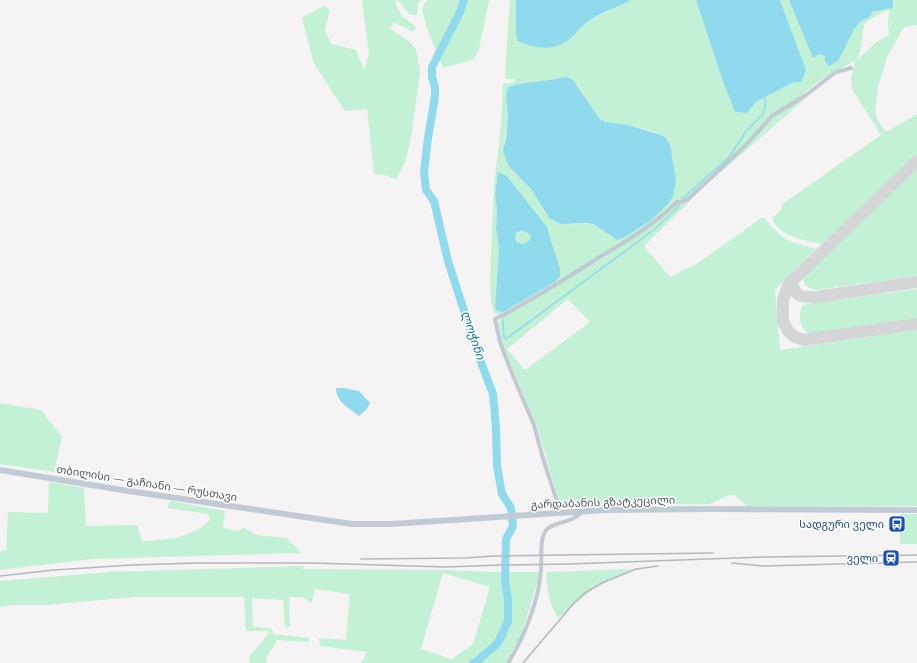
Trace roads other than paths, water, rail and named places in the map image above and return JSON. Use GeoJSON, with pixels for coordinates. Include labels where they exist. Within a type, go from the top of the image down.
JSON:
{"type":"FeatureCollection","features":[{"type":"Feature","properties":{"kind":"main road","name":"თბილისი — გაჩიანი — რუსთავი"},"geometry":{"type":"LineString","coordinates":[[0,470],[292,516]]}},
{"type":"Feature","properties":{"kind":"main road","name":"გარდაბანის გზატკეცილი"},"geometry":{"type":"LineString","coordinates":[[292,516],[352,524],[391,524],[605,510],[917,510]]}},
{"type":"Feature","properties":{"kind":"street"},"geometry":{"type":"LineString","coordinates":[[558,513],[559,508],[534,425],[500,342],[495,319],[531,300],[629,240],[652,224],[677,202],[682,202],[688,199],[746,145],[772,116],[806,95],[836,72],[851,68]]}},
{"type":"Feature","properties":{"kind":"street"},"geometry":{"type":"LineString","coordinates":[[508,663],[523,637],[538,589],[541,578],[543,538],[546,531],[553,525],[573,519],[583,512]]}},
{"type":"Feature","properties":{"kind":"water"},"geometry":{"type":"Polygon","coordinates":[[[516,0],[631,0],[591,19],[573,36],[559,46],[545,48],[531,46],[518,41],[516,32],[516,0]]]}},
{"type":"Feature","properties":{"kind":"water"},"geometry":{"type":"Polygon","coordinates":[[[696,0],[780,0],[806,70],[801,82],[794,82],[756,102],[747,113],[735,112],[722,79],[696,0]]]}},
{"type":"Feature","properties":{"kind":"water"},"geometry":{"type":"Polygon","coordinates":[[[789,0],[893,0],[893,8],[872,12],[871,16],[860,22],[854,29],[838,61],[829,66],[825,62],[825,56],[819,54],[813,58],[789,0]]]}},
{"type":"Feature","properties":{"kind":"water"},"geometry":{"type":"Polygon","coordinates":[[[566,77],[572,79],[599,118],[605,122],[628,125],[661,135],[666,138],[670,145],[676,181],[673,196],[668,204],[650,221],[625,237],[617,240],[595,225],[587,223],[561,224],[549,218],[531,189],[510,168],[506,161],[503,150],[506,138],[508,116],[506,97],[508,87],[566,77]]]}},
{"type":"Feature","properties":{"kind":"water"},"geometry":{"type":"Polygon","coordinates":[[[498,172],[507,176],[547,227],[560,269],[560,276],[555,282],[503,312],[497,311],[495,308],[499,249],[496,228],[497,210],[495,194],[498,172]],[[522,230],[516,233],[515,238],[517,242],[523,244],[529,241],[531,237],[528,233],[522,230]]]}},
{"type":"Feature","properties":{"kind":"water"},"geometry":{"type":"Polygon","coordinates":[[[336,388],[359,391],[370,403],[367,409],[359,416],[341,401],[338,397],[336,388]]]}},
{"type":"Feature","properties":{"kind":"waterway","name":"ლოჭინი"},"geometry":{"type":"LineString","coordinates":[[464,0],[460,12],[432,67],[435,96],[424,172],[426,190],[434,201],[448,261],[479,357],[493,394],[497,466],[502,494],[511,508],[513,526],[506,539],[505,579],[508,601],[508,621],[498,643],[473,663]]}},
{"type":"Feature","properties":{"kind":"waterway"},"geometry":{"type":"LineString","coordinates":[[682,199],[730,156],[747,130],[763,114],[765,108],[765,98]]}},
{"type":"Feature","properties":{"kind":"waterway"},"geometry":{"type":"LineString","coordinates":[[503,319],[504,337],[506,339],[655,229],[679,205]]}},
{"type":"Feature","properties":{"kind":"railway"},"geometry":{"type":"LineString","coordinates":[[361,559],[713,553]]}},
{"type":"Feature","properties":{"kind":"railway"},"geometry":{"type":"LineString","coordinates":[[0,576],[54,570],[197,563],[312,563],[446,567],[765,557],[917,555]]}},
{"type":"Feature","properties":{"kind":"railway"},"geometry":{"type":"LineString","coordinates":[[732,563],[763,566],[917,562]]}},
{"type":"Feature","properties":{"kind":"railway"},"geometry":{"type":"LineString","coordinates":[[523,663],[574,603],[585,593],[602,583],[636,569],[658,566]]}},
{"type":"Feature","properties":{"kind":"place","name":"სადგური ველი"},"geometry":{"type":"Point","coordinates":[897,524]}},
{"type":"Feature","properties":{"kind":"place","name":"ველი"},"geometry":{"type":"Point","coordinates":[891,558]}}]}
